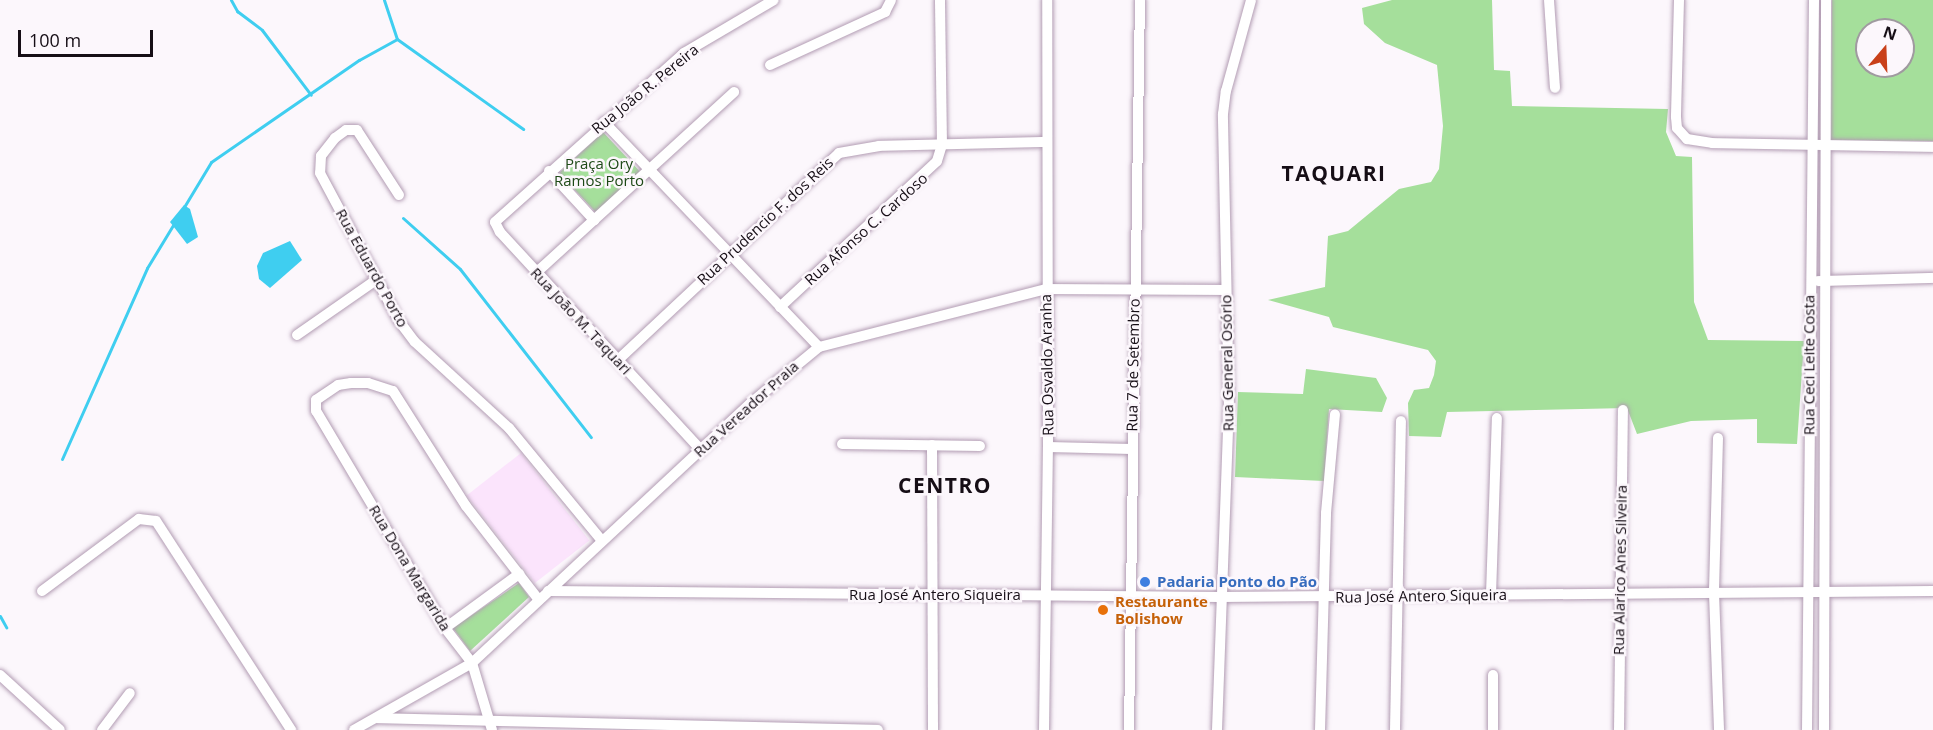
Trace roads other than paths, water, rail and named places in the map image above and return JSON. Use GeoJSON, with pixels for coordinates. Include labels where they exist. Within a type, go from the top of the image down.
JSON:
{"type":"FeatureCollection","features":[{"type":"Feature","properties":{"kind":"street","name":"Rua João R. Pereira"},"geometry":{"type":"LineString","coordinates":[[527,192],[684,53],[774,0]]}},
{"type":"Feature","properties":{"kind":"street"},"geometry":{"type":"LineString","coordinates":[[770,65],[885,12],[891,0]]}},
{"type":"Feature","properties":{"kind":"street"},"geometry":{"type":"LineString","coordinates":[[940,0],[942,145]]}},
{"type":"Feature","properties":{"kind":"street","name":"Rua Osvaldo Aranha"},"geometry":{"type":"LineString","coordinates":[[1044,730],[1048,447],[1047,0]]}},
{"type":"Feature","properties":{"kind":"street","name":"Rua 7 de Setembro"},"geometry":{"type":"LineString","coordinates":[[1129,730],[1129,597],[1140,0]]}},
{"type":"Feature","properties":{"kind":"street","name":"Rua General Osório"},"geometry":{"type":"LineString","coordinates":[[1217,730],[1220,597],[1229,407],[1223,114],[1228,82],[1251,0]]}},
{"type":"Feature","properties":{"kind":"street"},"geometry":{"type":"LineString","coordinates":[[1549,0],[1555,88]]}},
{"type":"Feature","properties":{"kind":"street"},"geometry":{"type":"LineString","coordinates":[[1679,0],[1677,128],[1693,142],[1933,147]]}},
{"type":"Feature","properties":{"kind":"street","name":"Rua Ceci Leite Costa"},"geometry":{"type":"LineString","coordinates":[[1808,730],[1809,282],[1814,0]]}},
{"type":"Feature","properties":{"kind":"street","name":"Rua Ceci Leite Costa"},"geometry":{"type":"LineString","coordinates":[[1824,730],[1826,0]]}},
{"type":"Feature","properties":{"kind":"street"},"geometry":{"type":"LineString","coordinates":[[1814,13],[1826,12]]}},
{"type":"Feature","properties":{"kind":"street"},"geometry":{"type":"LineString","coordinates":[[537,273],[735,92]]}},
{"type":"Feature","properties":{"kind":"street"},"geometry":{"type":"LineString","coordinates":[[604,122],[819,347]]}},
{"type":"Feature","properties":{"kind":"street","name":"Rua Eduardo Porto"},"geometry":{"type":"LineString","coordinates":[[399,195],[357,129],[346,130],[335,138],[321,156],[320,173],[376,280],[415,342],[509,428],[602,541]]}},
{"type":"Feature","properties":{"kind":"street","name":"Rua Prudencio F. dos Reis"},"geometry":{"type":"LineString","coordinates":[[618,360],[839,153],[879,146],[1047,142]]}},
{"type":"Feature","properties":{"kind":"street","name":"Rua Afonso C. Cardoso"},"geometry":{"type":"LineString","coordinates":[[780,307],[927,174],[937,161],[942,145]]}},
{"type":"Feature","properties":{"kind":"street"},"geometry":{"type":"LineString","coordinates":[[549,171],[594,220]]}},
{"type":"Feature","properties":{"kind":"street","name":"Rua João M. Taquari"},"geometry":{"type":"LineString","coordinates":[[527,192],[501,214],[495,226],[700,450]]}},
{"type":"Feature","properties":{"kind":"street"},"geometry":{"type":"LineString","coordinates":[[1809,282],[1933,278]]}},
{"type":"Feature","properties":{"kind":"street"},"geometry":{"type":"LineString","coordinates":[[297,335],[376,280]]}},
{"type":"Feature","properties":{"kind":"street","name":"Rua Vereador Praia"},"geometry":{"type":"LineString","coordinates":[[354,730],[472,663],[700,450],[819,347],[1046,289],[1226,290]]}},
{"type":"Feature","properties":{"kind":"street","name":"Rua Dona Margarida"},"geometry":{"type":"LineString","coordinates":[[491,725],[472,663],[445,628],[316,411],[314,405],[320,396],[351,383],[382,386],[399,398],[466,506],[519,574]]}},
{"type":"Feature","properties":{"kind":"street","name":"Rua Alarico Anes Silveira"},"geometry":{"type":"LineString","coordinates":[[1618,730],[1623,410]]}},
{"type":"Feature","properties":{"kind":"street"},"geometry":{"type":"LineString","coordinates":[[1320,730],[1323,597],[1335,414]]}},
{"type":"Feature","properties":{"kind":"street"},"geometry":{"type":"LineString","coordinates":[[1491,595],[1497,418]]}},
{"type":"Feature","properties":{"kind":"street"},"geometry":{"type":"LineString","coordinates":[[1395,730],[1401,421]]}},
{"type":"Feature","properties":{"kind":"street"},"geometry":{"type":"LineString","coordinates":[[1718,438],[1714,593],[1719,730]]}},
{"type":"Feature","properties":{"kind":"street"},"geometry":{"type":"LineString","coordinates":[[842,444],[980,446]]}},
{"type":"Feature","properties":{"kind":"street"},"geometry":{"type":"LineString","coordinates":[[932,445],[936,595],[933,730]]}},
{"type":"Feature","properties":{"kind":"street"},"geometry":{"type":"LineString","coordinates":[[1048,447],[1132,449]]}},
{"type":"Feature","properties":{"kind":"street"},"geometry":{"type":"LineString","coordinates":[[1808,503],[1824,504]]}},
{"type":"Feature","properties":{"kind":"street"},"geometry":{"type":"LineString","coordinates":[[42,591],[139,519],[156,521],[291,730]]}},
{"type":"Feature","properties":{"kind":"street"},"geometry":{"type":"LineString","coordinates":[[445,628],[519,574],[539,600]]}},
{"type":"Feature","properties":{"kind":"street","name":"Rua José Antero Siqueira"},"geometry":{"type":"LineString","coordinates":[[548,591],[1129,597],[1933,591]]}},
{"type":"Feature","properties":{"kind":"street"},"geometry":{"type":"LineString","coordinates":[[0,675],[60,730]]}},
{"type":"Feature","properties":{"kind":"street"},"geometry":{"type":"LineString","coordinates":[[1492,675],[1493,730]]}},
{"type":"Feature","properties":{"kind":"street"},"geometry":{"type":"LineString","coordinates":[[102,730],[130,693]]}},
{"type":"Feature","properties":{"kind":"street"},"geometry":{"type":"LineString","coordinates":[[376,718],[491,725],[878,730]]}},
{"type":"Feature","properties":{"kind":"water"},"geometry":{"type":"Polygon","coordinates":[[[184,205],[190,209],[198,237],[187,244],[170,222],[184,205]]]}},
{"type":"Feature","properties":{"kind":"water"},"geometry":{"type":"Polygon","coordinates":[[[290,241],[302,260],[270,288],[259,279],[257,266],[263,253],[290,241]]]}},
{"type":"Feature","properties":{"kind":"waterway"},"geometry":{"type":"LineString","coordinates":[[231,0],[237,11],[262,30],[311,95]]}},
{"type":"Feature","properties":{"kind":"waterway"},"geometry":{"type":"LineString","coordinates":[[384,0],[397,39],[523,129]]}},
{"type":"Feature","properties":{"kind":"waterway"},"geometry":{"type":"LineString","coordinates":[[184,207],[211,162],[359,60],[397,39]]}},
{"type":"Feature","properties":{"kind":"waterway"},"geometry":{"type":"LineString","coordinates":[[403,218],[460,269],[591,437]]}},
{"type":"Feature","properties":{"kind":"waterway"},"geometry":{"type":"LineString","coordinates":[[62,459],[147,268],[173,225]]}},
{"type":"Feature","properties":{"kind":"waterway"},"geometry":{"type":"LineString","coordinates":[[0,616],[6,627]]}},
{"type":"Feature","properties":{"kind":"place","name":"Padaria Ponto do Pão"},"geometry":{"type":"Point","coordinates":[1145,582]}},
{"type":"Feature","properties":{"kind":"place","name":"Restaurante Bolishow"},"geometry":{"type":"Point","coordinates":[1103,610]}},
{"type":"Feature","properties":{"kind":"district","name":"TAQUARI"},"geometry":{"type":"Point","coordinates":[1334,173]}},
{"type":"Feature","properties":{"kind":"district","name":"CENTRO"},"geometry":{"type":"Point","coordinates":[945,485]}},
{"type":"Feature","properties":{"kind":"park label","name":"Praça Ory Ramos Porto"},"geometry":{"type":"Point","coordinates":[599,172]}}]}
